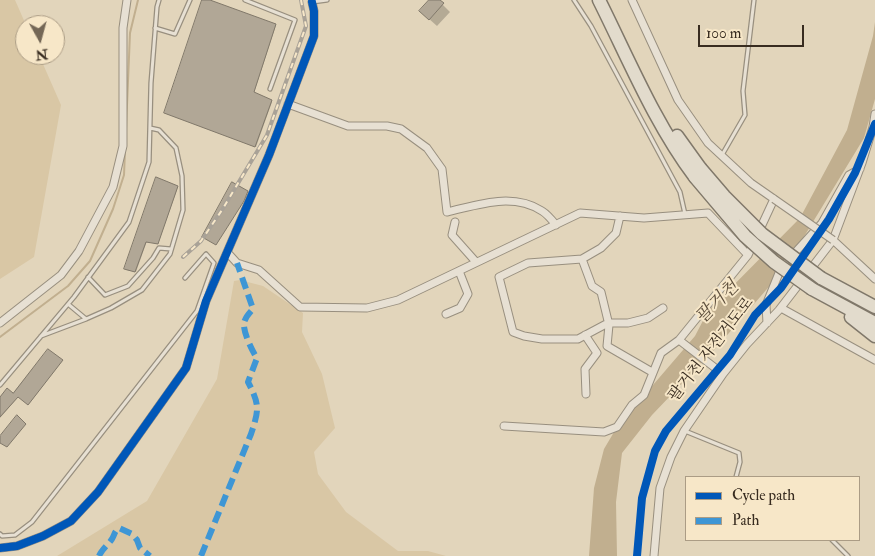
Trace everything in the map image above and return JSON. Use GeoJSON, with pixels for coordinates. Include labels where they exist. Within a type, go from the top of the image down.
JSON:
{"type":"FeatureCollection","features":[{"type":"Feature","properties":{"kind":"highway"},"geometry":{"type":"LineString","coordinates":[[599,0],[653,110],[684,163],[698,173],[762,234],[821,278],[875,307]]}},
{"type":"Feature","properties":{"kind":"highway"},"geometry":{"type":"LineString","coordinates":[[608,0],[655,98],[698,173],[745,236],[774,262],[812,289],[875,323]]}},
{"type":"Feature","properties":{"kind":"highway"},"geometry":{"type":"LineString","coordinates":[[845,292],[875,302]]}},
{"type":"Feature","properties":{"kind":"highway"},"geometry":{"type":"LineString","coordinates":[[832,300],[875,336]]}},
{"type":"Feature","properties":{"kind":"street"},"geometry":{"type":"LineString","coordinates":[[0,323],[61,275],[79,251],[113,187],[123,146],[123,28],[127,0]]}},
{"type":"Feature","properties":{"kind":"street"},"geometry":{"type":"LineString","coordinates":[[632,0],[678,100],[708,143],[751,183],[833,240],[875,279]]}},
{"type":"Feature","properties":{"kind":"street"},"geometry":{"type":"LineString","coordinates":[[0,548],[18,546],[43,536],[71,521],[98,492],[186,368],[206,302],[269,155],[314,36],[314,11],[311,1]]}},
{"type":"Feature","properties":{"kind":"street"},"geometry":{"type":"LineString","coordinates":[[288,104],[348,126],[387,126],[401,129],[427,148],[442,170],[447,212],[503,200],[525,202],[544,211],[556,224]]}},
{"type":"Feature","properties":{"kind":"street"},"geometry":{"type":"LineString","coordinates":[[654,556],[660,488],[671,457],[684,431],[717,383],[718,371],[781,308],[833,240],[860,168],[873,127],[875,114]]}},
{"type":"Feature","properties":{"kind":"street"},"geometry":{"type":"LineString","coordinates":[[767,323],[766,305],[781,268],[822,223],[850,175],[860,168]]}},
{"type":"Feature","properties":{"kind":"street"},"geometry":{"type":"LineString","coordinates":[[504,426],[604,432],[617,427],[632,405],[644,396],[661,353],[679,340],[748,255],[774,199]]}},
{"type":"Feature","properties":{"kind":"street"},"geometry":{"type":"LineString","coordinates":[[227,252],[237,263],[258,270],[300,307],[366,308],[398,300],[580,213],[644,218],[708,213],[748,255]]}},
{"type":"Feature","properties":{"kind":"street"},"geometry":{"type":"LineString","coordinates":[[620,216],[616,232],[601,248],[582,259],[528,263],[499,278],[513,332],[542,339],[578,339],[608,322],[628,323],[648,318],[663,308]]}},
{"type":"Feature","properties":{"kind":"street"},"geometry":{"type":"LineString","coordinates":[[455,222],[452,235],[476,262]]}},
{"type":"Feature","properties":{"kind":"street"},"geometry":{"type":"LineString","coordinates":[[582,259],[592,286],[602,292],[608,322],[607,346],[652,372]]}},
{"type":"Feature","properties":{"kind":"street"},"geometry":{"type":"LineString","coordinates":[[446,314],[460,308],[468,294],[459,271]]}},
{"type":"Feature","properties":{"kind":"street"},"geometry":{"type":"LineString","coordinates":[[781,308],[875,360]]}},
{"type":"Feature","properties":{"kind":"street"},"geometry":{"type":"LineString","coordinates":[[585,335],[597,354],[585,369],[586,394]]}},
{"type":"Feature","properties":{"kind":"street"},"geometry":{"type":"LineString","coordinates":[[679,340],[718,371]]}},
{"type":"Feature","properties":{"kind":"lane"},"geometry":{"type":"LineString","coordinates":[[0,384],[68,304],[129,222],[149,162],[151,82],[159,0]]}},
{"type":"Feature","properties":{"kind":"lane"},"geometry":{"type":"LineString","coordinates":[[155,28],[175,34],[190,0]]}},
{"type":"Feature","properties":{"kind":"lane"},"geometry":{"type":"LineString","coordinates":[[245,0],[295,20],[270,89]]}},
{"type":"Feature","properties":{"kind":"lane"},"geometry":{"type":"LineString","coordinates":[[311,1],[327,0]]}},
{"type":"Feature","properties":{"kind":"lane"},"geometry":{"type":"LineString","coordinates":[[574,0],[591,26],[680,192],[685,214]]}},
{"type":"Feature","properties":{"kind":"lane"},"geometry":{"type":"LineString","coordinates":[[722,156],[745,115],[743,92],[754,0]]}},
{"type":"Feature","properties":{"kind":"lane"},"geometry":{"type":"LineString","coordinates":[[40,337],[111,308],[142,290],[170,254],[183,210],[182,176],[176,148],[159,130],[150,128]]}},
{"type":"Feature","properties":{"kind":"lane"},"geometry":{"type":"LineString","coordinates":[[88,277],[104,295],[128,286],[153,258],[159,248],[172,249]]}},
{"type":"Feature","properties":{"kind":"lane"},"geometry":{"type":"LineString","coordinates":[[0,534],[2,536],[15,535],[32,522],[196,311],[214,264],[206,254],[185,278]]}},
{"type":"Feature","properties":{"kind":"lane"},"geometry":{"type":"LineString","coordinates":[[68,304],[86,319]]}},
{"type":"Feature","properties":{"kind":"lane"},"geometry":{"type":"LineString","coordinates":[[684,431],[739,453],[740,462],[736,476]]}},
{"type":"Feature","properties":{"kind":"lane"},"geometry":{"type":"LineString","coordinates":[[833,541],[848,556]]}},
{"type":"Feature","properties":{"kind":"shaded area"},"geometry":{"type":"Polygon","coordinates":[[[0,0],[15,0],[22,15],[15,15],[15,65],[43,65],[61,105],[34,257],[0,279],[0,0]]]}},
{"type":"Feature","properties":{"kind":"shaded area"},"geometry":{"type":"Polygon","coordinates":[[[240,280],[263,286],[303,313],[302,332],[322,374],[335,428],[314,452],[318,474],[346,512],[398,551],[428,551],[446,556],[57,556],[147,501],[217,379],[234,281],[240,280]]]}},
{"type":"Feature","properties":{"kind":"water","name":"팔거천"},"geometry":{"type":"Polygon","coordinates":[[[875,22],[875,99],[864,138],[805,235],[773,282],[716,348],[652,415],[622,453],[616,502],[617,556],[589,556],[594,488],[604,449],[617,427],[695,336],[708,311],[800,218],[847,130],[873,36],[875,22]]]}},
{"type":"Feature","properties":{"kind":"building"},"geometry":{"type":"Polygon","coordinates":[[[202,0],[210,0],[276,24],[254,92],[272,100],[255,147],[164,113],[202,0]]]}},
{"type":"Feature","properties":{"kind":"building"},"geometry":{"type":"Polygon","coordinates":[[[429,0],[440,0],[444,3],[429,20],[419,11],[429,0]]]}},
{"type":"Feature","properties":{"kind":"building"},"geometry":{"type":"Polygon","coordinates":[[[156,177],[178,186],[158,244],[146,242],[135,272],[124,269],[156,177]]]}},
{"type":"Feature","properties":{"kind":"building"},"geometry":{"type":"Polygon","coordinates":[[[232,182],[248,191],[244,201],[216,245],[202,237],[232,182]]]}},
{"type":"Feature","properties":{"kind":"building"},"geometry":{"type":"Polygon","coordinates":[[[48,349],[63,360],[28,405],[18,397],[0,417],[0,397],[7,388],[13,393],[48,349]]]}},
{"type":"Feature","properties":{"kind":"building"},"geometry":{"type":"Polygon","coordinates":[[[17,415],[26,424],[7,447],[0,443],[0,436],[17,415]]]}},
{"type":"Feature","properties":{"kind":"waterway"},"geometry":{"type":"LineString","coordinates":[[126,129],[130,33],[138,0]]}},
{"type":"Feature","properties":{"kind":"waterway"},"geometry":{"type":"LineString","coordinates":[[0,337],[68,286],[90,261],[113,209],[124,175],[125,151]]}},
{"type":"Feature","properties":{"kind":"railway"},"geometry":{"type":"LineString","coordinates":[[183,257],[201,241],[267,135],[306,26],[301,0]]}},
{"type":"Feature","properties":{"kind":"marked path"},"geometry":{"type":"LineString","coordinates":[[201,556],[251,434],[257,413],[255,396],[248,382],[257,358],[248,341],[244,327],[245,319],[253,309],[237,263]]}},
{"type":"Feature","properties":{"kind":"marked path"},"geometry":{"type":"LineString","coordinates":[[99,556],[119,528],[132,534],[140,548],[150,556]]}},
{"type":"Feature","properties":{"kind":"cycle path"},"geometry":{"type":"LineString","coordinates":[[0,548],[17,546],[43,536],[71,521],[98,492],[186,368],[206,301],[269,155],[314,36],[312,2]]}},
{"type":"Feature","properties":{"kind":"cycle path","name":"팔거천 자전거도로"},"geometry":{"type":"LineString","coordinates":[[637,556],[642,498],[655,451],[666,431],[730,355],[755,315],[781,288],[829,219],[855,173],[875,124]]}}]}
